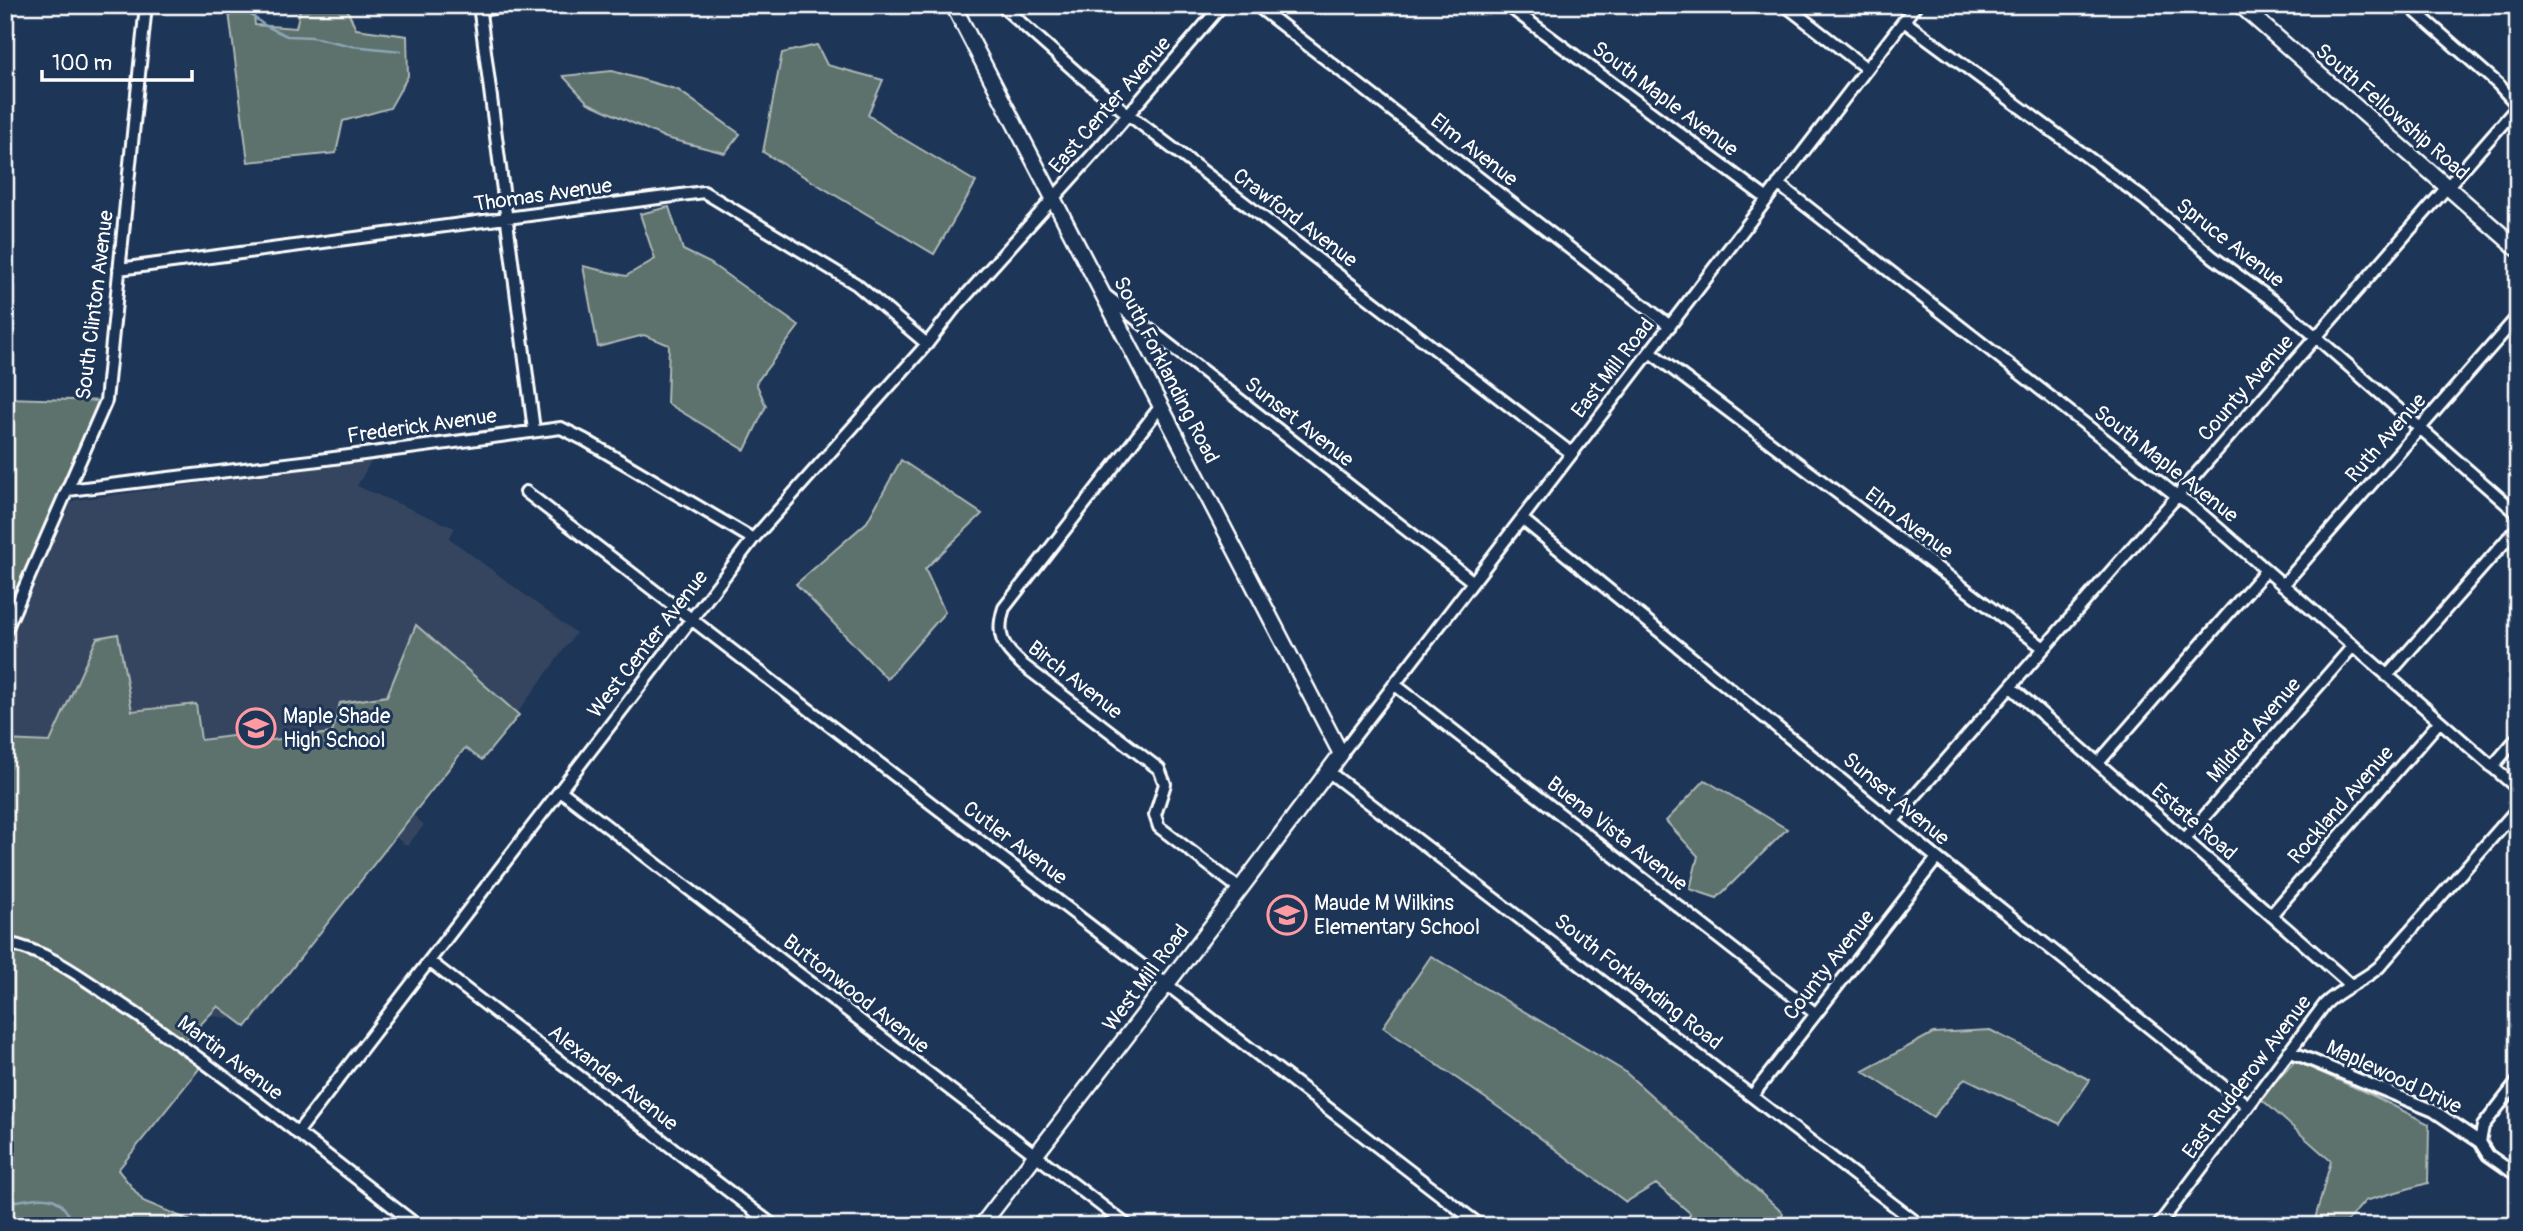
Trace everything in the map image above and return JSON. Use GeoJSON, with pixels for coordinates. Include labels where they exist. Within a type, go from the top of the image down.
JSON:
{"type":"FeatureCollection","features":[{"type":"Feature","properties":{"kind":"street","name":"South Clinton Avenue"},"geometry":{"type":"LineString","coordinates":[[5,632],[106,401],[146,5]]}},
{"type":"Feature","properties":{"kind":"street"},"geometry":{"type":"LineString","coordinates":[[515,5],[479,8],[534,430]]}},
{"type":"Feature","properties":{"kind":"street","name":"South Forklanding Road"},"geometry":{"type":"LineString","coordinates":[[953,5],[1341,754]]}},
{"type":"Feature","properties":{"kind":"street","name":"Crawford Avenue"},"geometry":{"type":"LineString","coordinates":[[1001,5],[1128,114],[1572,453]]}},
{"type":"Feature","properties":{"kind":"street","name":"East Center Avenue"},"geometry":{"type":"LineString","coordinates":[[1054,199],[1222,5]]}},
{"type":"Feature","properties":{"kind":"street","name":"Elm Avenue"},"geometry":{"type":"LineString","coordinates":[[1256,5],[1670,326]]}},
{"type":"Feature","properties":{"kind":"street","name":"South Maple Avenue"},"geometry":{"type":"LineString","coordinates":[[1507,5],[1766,198]]}},
{"type":"Feature","properties":{"kind":"street"},"geometry":{"type":"LineString","coordinates":[[1784,5],[1867,69]]}},
{"type":"Feature","properties":{"kind":"street","name":"East Mill Road"},"geometry":{"type":"LineString","coordinates":[[1341,754],[1916,5]]}},
{"type":"Feature","properties":{"kind":"street","name":"South Fellowship Road"},"geometry":{"type":"LineString","coordinates":[[2240,5],[2518,249]]}},
{"type":"Feature","properties":{"kind":"street"},"geometry":{"type":"LineString","coordinates":[[2408,5],[2498,84],[2518,106]]}},
{"type":"Feature","properties":{"kind":"street","name":"Spruce Avenue"},"geometry":{"type":"LineString","coordinates":[[1904,20],[2144,199],[2162,216],[2317,336],[2518,514]]}},
{"type":"Feature","properties":{"kind":"street","name":"County Avenue"},"geometry":{"type":"LineString","coordinates":[[1893,821],[2518,106]]}},
{"type":"Feature","properties":{"kind":"street","name":"South Maple Avenue"},"geometry":{"type":"LineString","coordinates":[[1778,184],[2189,503],[2518,789]]}},
{"type":"Feature","properties":{"kind":"street","name":"Thomas Avenue"},"geometry":{"type":"LineString","coordinates":[[119,269],[704,192],[856,284],[927,344]]}},
{"type":"Feature","properties":{"kind":"street","name":"West Center Avenue"},"geometry":{"type":"LineString","coordinates":[[297,1133],[753,539],[1054,199]]}},
{"type":"Feature","properties":{"kind":"street","name":"Sunset Avenue"},"geometry":{"type":"LineString","coordinates":[[1102,292],[1472,581]]}},
{"type":"Feature","properties":{"kind":"street","name":"Ruth Avenue"},"geometry":{"type":"LineString","coordinates":[[2283,585],[2518,316]]}},
{"type":"Feature","properties":{"kind":"street","name":"Elm Avenue"},"geometry":{"type":"LineString","coordinates":[[1650,352],[2044,648]]}},
{"type":"Feature","properties":{"kind":"street","name":"Birch Avenue"},"geometry":{"type":"LineString","coordinates":[[1160,407],[1004,608],[1000,631],[1007,650],[1023,665],[1159,769],[1165,785],[1155,816],[1156,823],[1240,889]]}},
{"type":"Feature","properties":{"kind":"street","name":"Frederick Avenue"},"geometry":{"type":"LineString","coordinates":[[68,490],[561,428],[574,433],[753,539]]}},
{"type":"Feature","properties":{"kind":"street","name":"Cutler Avenue"},"geometry":{"type":"LineString","coordinates":[[526,492],[1480,1226]]}},
{"type":"Feature","properties":{"kind":"street","name":"Sunset Avenue"},"geometry":{"type":"LineString","coordinates":[[1522,519],[1937,858],[2248,1106]]}},
{"type":"Feature","properties":{"kind":"street"},"geometry":{"type":"LineString","coordinates":[[2388,676],[2518,527]]}},
{"type":"Feature","properties":{"kind":"street"},"geometry":{"type":"LineString","coordinates":[[2098,764],[2266,570]]}},
{"type":"Feature","properties":{"kind":"street","name":"Mildred Avenue"},"geometry":{"type":"LineString","coordinates":[[2185,839],[2353,646]]}},
{"type":"Feature","properties":{"kind":"street","name":"Buena Vista Avenue"},"geometry":{"type":"LineString","coordinates":[[1394,684],[1816,1014]]}},
{"type":"Feature","properties":{"kind":"street","name":"Estate Road"},"geometry":{"type":"LineString","coordinates":[[2011,687],[2351,985]]}},
{"type":"Feature","properties":{"kind":"street","name":"Rockland Avenue"},"geometry":{"type":"LineString","coordinates":[[2271,915],[2440,722]]}},
{"type":"Feature","properties":{"kind":"street"},"geometry":{"type":"LineString","coordinates":[[2492,767],[2518,737]]}},
{"type":"Feature","properties":{"kind":"street","name":"West Mill Road"},"geometry":{"type":"LineString","coordinates":[[981,1226],[1341,754]]}},
{"type":"Feature","properties":{"kind":"street","name":"South Forklanding Road"},"geometry":{"type":"LineString","coordinates":[[1329,772],[1921,1226]]}},
{"type":"Feature","properties":{"kind":"street","name":"Buttonwood Avenue"},"geometry":{"type":"LineString","coordinates":[[561,791],[1128,1226]]}},
{"type":"Feature","properties":{"kind":"street","name":"East Rudderow Avenue"},"geometry":{"type":"LineString","coordinates":[[2158,1226],[2325,1004],[2334,995],[2361,981],[2379,967],[2518,807]]}},
{"type":"Feature","properties":{"kind":"street","name":"County Avenue"},"geometry":{"type":"LineString","coordinates":[[1752,1096],[1937,858]]}},
{"type":"Feature","properties":{"kind":"street","name":"Martin Avenue"},"geometry":{"type":"LineString","coordinates":[[5,943],[28,948],[85,980],[195,1055],[418,1226]]}},
{"type":"Feature","properties":{"kind":"street","name":"Alexander Avenue"},"geometry":{"type":"LineString","coordinates":[[429,961],[774,1226]]}},
{"type":"Feature","properties":{"kind":"street","name":"Maplewood Drive"},"geometry":{"type":"LineString","coordinates":[[2289,1051],[2434,1111],[2480,1142],[2488,1154],[2518,1176]]}},
{"type":"Feature","properties":{"kind":"street","name":"Maplewood Drive"},"geometry":{"type":"LineString","coordinates":[[2480,1142],[2483,1126],[2518,1081]]}},
{"type":"Feature","properties":{"kind":"shaded area","name":"Maple Shade High School"},"geometry":{"type":"Polygon","coordinates":[[[371,461],[357,486],[455,528],[449,538],[576,633],[483,760],[465,746],[412,814],[424,825],[407,846],[393,835],[253,1022],[186,1012],[54,953],[5,937],[5,649],[71,503],[75,500],[371,461]]]}},
{"type":"Feature","properties":{"kind":"green space"},"geometry":{"type":"Polygon","coordinates":[[[227,5],[253,5],[255,25],[296,28],[301,5],[345,5],[356,29],[407,36],[408,76],[390,108],[343,121],[336,153],[248,162],[227,5]]]}},
{"type":"Feature","properties":{"kind":"green space"},"geometry":{"type":"Polygon","coordinates":[[[817,45],[827,65],[883,80],[868,115],[976,182],[934,254],[763,152],[782,53],[817,45]]]}},
{"type":"Feature","properties":{"kind":"green space"},"geometry":{"type":"Polygon","coordinates":[[[612,71],[678,90],[740,134],[725,153],[666,138],[588,103],[563,76],[612,71]]]}},
{"type":"Feature","properties":{"kind":"green space"},"geometry":{"type":"Polygon","coordinates":[[[669,207],[683,250],[710,263],[799,326],[756,383],[766,406],[745,450],[667,403],[669,345],[644,335],[598,347],[583,266],[626,276],[655,259],[640,214],[669,207]]]}},
{"type":"Feature","properties":{"kind":"green space"},"geometry":{"type":"Polygon","coordinates":[[[5,398],[106,401],[5,632],[5,398]]]}},
{"type":"Feature","properties":{"kind":"green space"},"geometry":{"type":"Polygon","coordinates":[[[901,460],[982,514],[925,569],[945,612],[887,679],[796,584],[867,522],[901,460]]]}},
{"type":"Feature","properties":{"kind":"green space"},"geometry":{"type":"Polygon","coordinates":[[[416,625],[519,715],[482,760],[465,748],[246,1027],[218,1006],[182,1044],[202,1065],[118,1170],[143,1201],[203,1226],[5,1226],[5,950],[43,960],[46,951],[5,937],[5,740],[50,742],[97,638],[118,634],[132,711],[196,704],[201,740],[248,734],[255,742],[332,733],[340,703],[387,696],[416,625]]]}},
{"type":"Feature","properties":{"kind":"green space"},"geometry":{"type":"Polygon","coordinates":[[[1705,780],[1787,829],[1717,898],[1690,889],[1698,856],[1666,821],[1705,780]]]}},
{"type":"Feature","properties":{"kind":"green space"},"geometry":{"type":"Polygon","coordinates":[[[1431,956],[1624,1071],[1783,1213],[1779,1226],[1688,1226],[1690,1213],[1656,1184],[1626,1202],[1511,1116],[1383,1027],[1431,956]]]}},
{"type":"Feature","properties":{"kind":"green space"},"geometry":{"type":"Polygon","coordinates":[[[1990,1030],[2090,1080],[2060,1124],[1965,1078],[1933,1117],[1863,1071],[1933,1033],[1990,1030]]]}},
{"type":"Feature","properties":{"kind":"green space"},"geometry":{"type":"Polygon","coordinates":[[[2295,1061],[2429,1124],[2428,1183],[2365,1201],[2343,1226],[2298,1226],[2315,1219],[2331,1161],[2260,1098],[2295,1061]]]}},
{"type":"Feature","properties":{"kind":"waterway"},"geometry":{"type":"LineString","coordinates":[[238,5],[264,25],[287,36],[312,37],[352,46],[401,51]]}},
{"type":"Feature","properties":{"kind":"waterway"},"geometry":{"type":"LineString","coordinates":[[5,1202],[38,1198],[54,1200],[68,1213],[74,1226]]}},
{"type":"Feature","properties":{"kind":"place","name":"Maple Shade High School"},"geometry":{"type":"Point","coordinates":[256,728]}},
{"type":"Feature","properties":{"kind":"place","name":"Maude M Wilkins Elementary School"},"geometry":{"type":"Point","coordinates":[1287,915]}}]}
